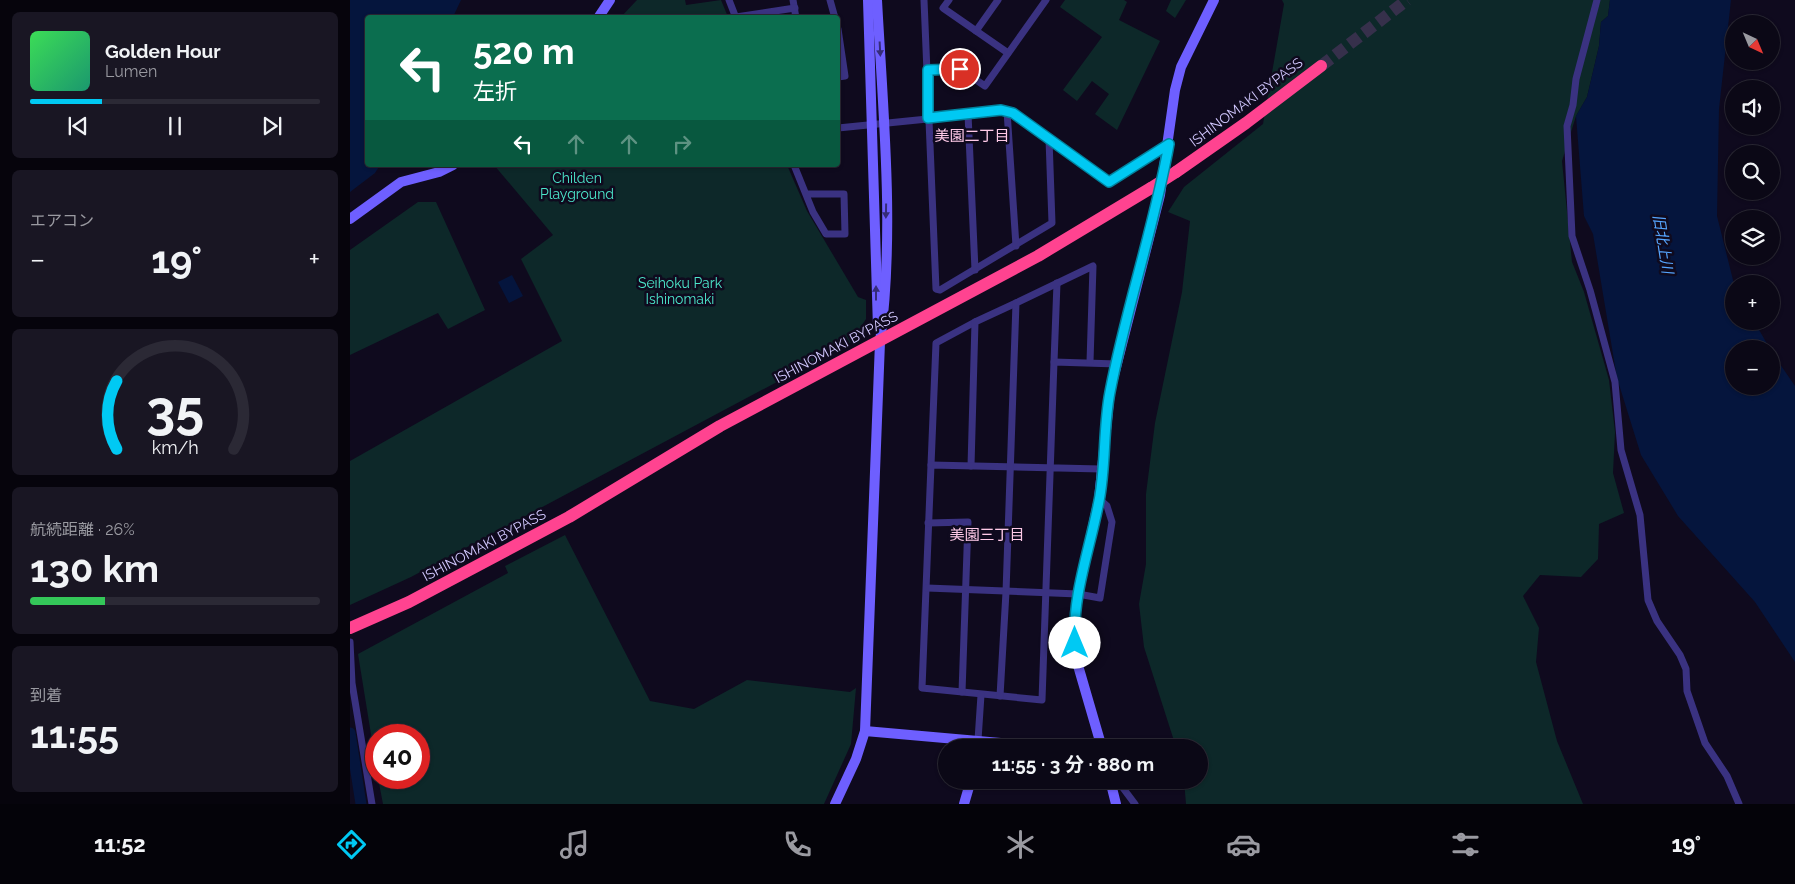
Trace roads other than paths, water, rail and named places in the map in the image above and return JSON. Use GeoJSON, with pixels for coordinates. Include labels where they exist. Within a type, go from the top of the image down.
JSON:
{"type":"FeatureCollection","features":[{"type":"Feature","properties":{"kind":"highway","name":"ISHINOMAKI BYPASS"},"geometry":{"type":"LineString","coordinates":[[350,628],[409,602],[570,517],[720,426],[1038,256],[1176,172],[1246,123],[1321,66]]}},
{"type":"Feature","properties":{"kind":"street"},"geometry":{"type":"LineString","coordinates":[[600,15],[610,0]]}},
{"type":"Feature","properties":{"kind":"street"},"geometry":{"type":"LineString","coordinates":[[728,0],[735,15]]}},
{"type":"Feature","properties":{"kind":"street"},"geometry":{"type":"LineString","coordinates":[[793,0],[795,15]]}},
{"type":"Feature","properties":{"kind":"street"},"geometry":{"type":"LineString","coordinates":[[830,0],[834,15]]}},
{"type":"Feature","properties":{"kind":"street"},"geometry":{"type":"LineString","coordinates":[[868,0],[876,213],[876,313],[880,342]]}},
{"type":"Feature","properties":{"kind":"street"},"geometry":{"type":"LineString","coordinates":[[834,804],[856,759],[865,731],[880,342],[885,307],[884,122],[877,0]]}},
{"type":"Feature","properties":{"kind":"street"},"geometry":{"type":"LineString","coordinates":[[924,0],[936,289],[940,290],[1052,224],[1049,139]]}},
{"type":"Feature","properties":{"kind":"street"},"geometry":{"type":"LineString","coordinates":[[949,0],[943,8],[1008,53]]}},
{"type":"Feature","properties":{"kind":"street"},"geometry":{"type":"LineString","coordinates":[[976,31],[998,0]]}},
{"type":"Feature","properties":{"kind":"street"},"geometry":{"type":"LineString","coordinates":[[928,70],[960,69],[985,86],[1046,0]]}},
{"type":"Feature","properties":{"kind":"street"},"geometry":{"type":"LineString","coordinates":[[1099,739],[1077,662],[1074,628],[1078,594],[1099,499],[1106,417],[1117,364],[1160,195],[1169,144],[1175,90],[1181,67],[1214,0]]}},
{"type":"Feature","properties":{"kind":"street"},"geometry":{"type":"LineString","coordinates":[[1597,0],[1576,79],[1573,105],[1567,126],[1572,236],[1590,290],[1615,382],[1619,438],[1640,514],[1648,600],[1657,621],[1680,655],[1686,669],[1687,691],[1705,744],[1727,776],[1740,804]]}},
{"type":"Feature","properties":{"kind":"street"},"geometry":{"type":"LineString","coordinates":[[749,15],[794,8]]}},
{"type":"Feature","properties":{"kind":"street"},"geometry":{"type":"LineString","coordinates":[[840,48],[845,76],[840,77]]}},
{"type":"Feature","properties":{"kind":"street"},"geometry":{"type":"LineString","coordinates":[[840,128],[1007,111],[1013,113],[1109,182],[1169,144]]}},
{"type":"Feature","properties":{"kind":"street"},"geometry":{"type":"LineString","coordinates":[[1007,111],[1016,246]]}},
{"type":"Feature","properties":{"kind":"street"},"geometry":{"type":"LineString","coordinates":[[968,114],[975,270]]}},
{"type":"Feature","properties":{"kind":"street"},"geometry":{"type":"LineString","coordinates":[[350,219],[400,182],[444,171],[450,167]]}},
{"type":"Feature","properties":{"kind":"street"},"geometry":{"type":"LineString","coordinates":[[795,167],[813,212],[826,234],[845,234],[844,194],[806,194]]}},
{"type":"Feature","properties":{"kind":"street"},"geometry":{"type":"LineString","coordinates":[[1057,283],[1042,700],[922,688],[936,343],[975,322],[1016,302],[1093,266],[1090,362]]}},
{"type":"Feature","properties":{"kind":"street"},"geometry":{"type":"LineString","coordinates":[[1000,696],[1006,592],[1016,302]]}},
{"type":"Feature","properties":{"kind":"street"},"geometry":{"type":"LineString","coordinates":[[971,466],[975,322]]}},
{"type":"Feature","properties":{"kind":"street"},"geometry":{"type":"LineString","coordinates":[[1054,362],[1117,364]]}},
{"type":"Feature","properties":{"kind":"street"},"geometry":{"type":"LineString","coordinates":[[931,466],[1101,469]]}},
{"type":"Feature","properties":{"kind":"street"},"geometry":{"type":"LineString","coordinates":[[926,588],[1078,594],[1100,598],[1112,522],[1107,506],[1099,499]]}},
{"type":"Feature","properties":{"kind":"street"},"geometry":{"type":"LineString","coordinates":[[928,523],[968,522],[962,692]]}},
{"type":"Feature","properties":{"kind":"street"},"geometry":{"type":"LineString","coordinates":[[350,642],[352,683],[372,804]]}},
{"type":"Feature","properties":{"kind":"street"},"geometry":{"type":"LineString","coordinates":[[977,739],[980,695]]}},
{"type":"Feature","properties":{"kind":"street"},"geometry":{"type":"LineString","coordinates":[[865,731],[938,739]]}},
{"type":"Feature","properties":{"kind":"street"},"geometry":{"type":"LineString","coordinates":[[964,804],[968,789]]}},
{"type":"Feature","properties":{"kind":"street"},"geometry":{"type":"LineString","coordinates":[[1112,789],[1116,804]]}},
{"type":"Feature","properties":{"kind":"street"},"geometry":{"type":"LineString","coordinates":[[1123,789],[1132,803]]}},
{"type":"Feature","properties":{"kind":"water"},"geometry":{"type":"Polygon","coordinates":[[[350,0],[461,0],[454,15],[365,15],[365,167],[379,167],[375,173],[350,192],[350,0]]]}},
{"type":"Feature","properties":{"kind":"water","name":"旧北上川"},"geometry":{"type":"Polygon","coordinates":[[[1610,0],[1731,0],[1729,15],[1725,15],[1725,54],[1719,109],[1717,216],[1725,248],[1725,265],[1729,265],[1732,275],[1725,275],[1725,330],[1759,330],[1765,340],[1725,340],[1725,395],[1780,395],[1780,364],[1795,386],[1795,662],[1755,602],[1678,516],[1641,455],[1617,378],[1593,234],[1584,216],[1576,116],[1587,97],[1599,46],[1601,22],[1608,16],[1610,0]]]}},
{"type":"Feature","properties":{"kind":"water"},"geometry":{"type":"Polygon","coordinates":[[[512,275],[523,296],[509,303],[498,282],[512,275]]]}},
{"type":"Feature","properties":{"kind":"waterway"},"geometry":{"type":"LineString","coordinates":[[350,733],[361,804]]}},
{"type":"Feature","properties":{"kind":"tunnel"},"geometry":{"type":"LineString","coordinates":[[1321,66],[1407,0]]}},
{"type":"Feature","properties":{"kind":"district","name":"美園二丁目"},"geometry":{"type":"Point","coordinates":[972,136]}},
{"type":"Feature","properties":{"kind":"district","name":"美園三丁目"},"geometry":{"type":"Point","coordinates":[987,535]}},
{"type":"Feature","properties":{"kind":"park label","name":"Childen Playground"},"geometry":{"type":"Point","coordinates":[577,186]}},
{"type":"Feature","properties":{"kind":"park label","name":"Seihoku Park Ishinomaki"},"geometry":{"type":"Point","coordinates":[680,292]}}]}
